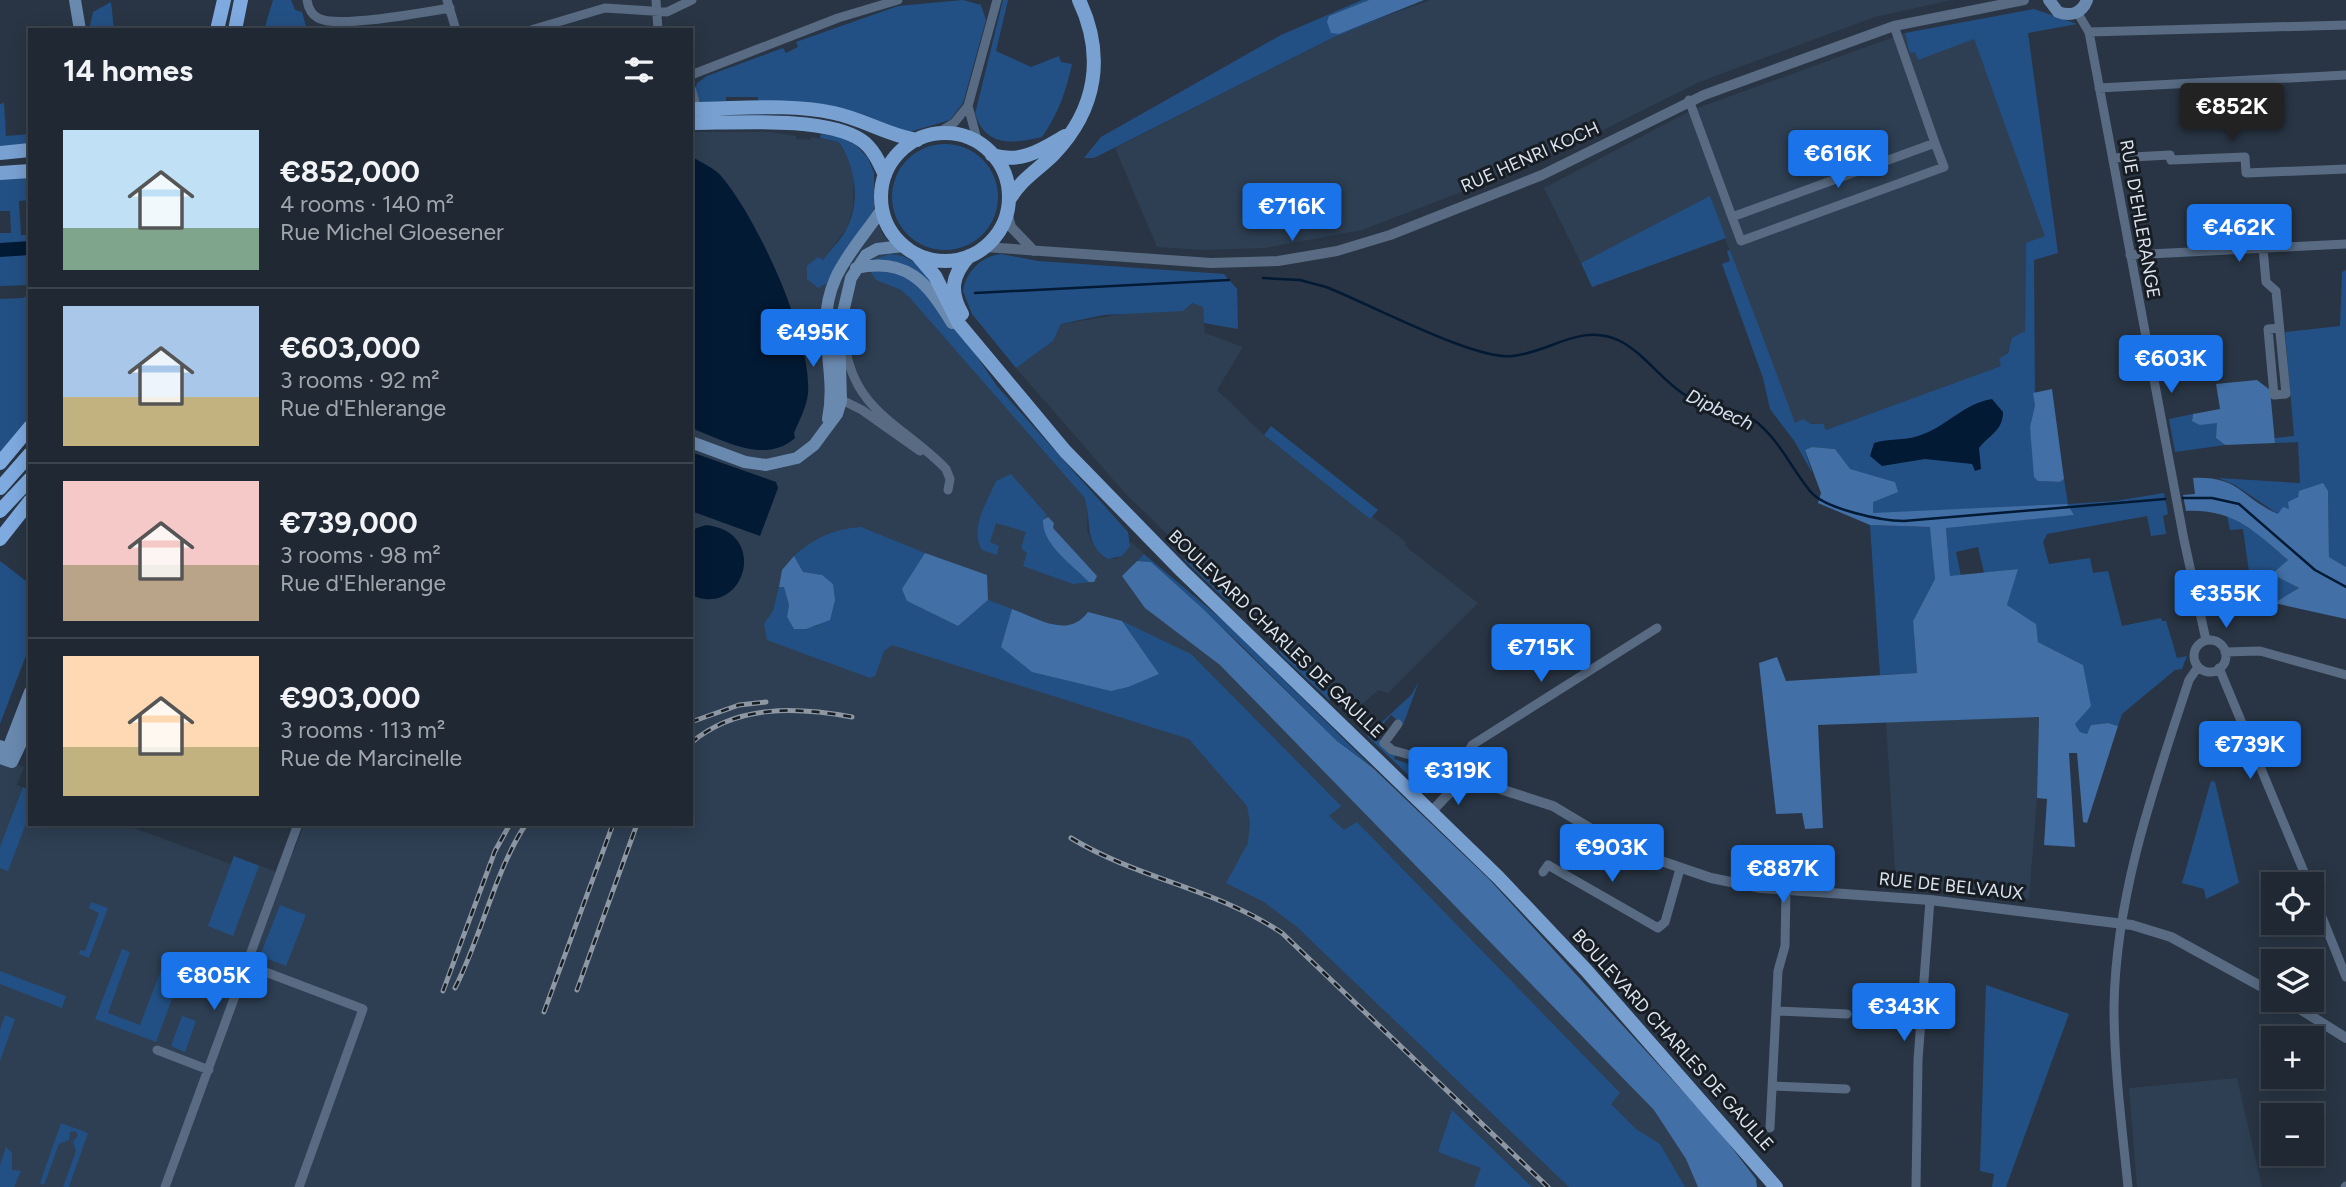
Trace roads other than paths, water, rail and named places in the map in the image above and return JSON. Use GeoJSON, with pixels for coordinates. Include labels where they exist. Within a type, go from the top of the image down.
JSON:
{"type":"FeatureCollection","features":[{"type":"Feature","properties":{"kind":"highway"},"geometry":{"type":"LineString","coordinates":[[217,28],[224,0]]}},
{"type":"Feature","properties":{"kind":"highway"},"geometry":{"type":"LineString","coordinates":[[235,28],[242,0]]}},
{"type":"Feature","properties":{"kind":"highway"},"geometry":{"type":"LineString","coordinates":[[0,463],[28,429]]}},
{"type":"Feature","properties":{"kind":"highway"},"geometry":{"type":"LineString","coordinates":[[0,488],[28,456]]}},
{"type":"Feature","properties":{"kind":"highway"},"geometry":{"type":"LineString","coordinates":[[0,511],[28,480]]}},
{"type":"Feature","properties":{"kind":"highway"},"geometry":{"type":"LineString","coordinates":[[0,539],[28,504]]}},
{"type":"Feature","properties":{"kind":"main road"},"geometry":{"type":"LineString","coordinates":[[75,0],[80,28]]}},
{"type":"Feature","properties":{"kind":"main road"},"geometry":{"type":"LineString","coordinates":[[1008,207],[1007,182],[992,155],[978,143],[957,135],[934,135],[917,140],[892,161],[885,175],[882,209],[886,223],[903,246],[917,255],[943,261],[969,256],[985,247],[999,231],[1021,181],[1052,156],[1086,107],[1095,76],[1093,37],[1079,0]]}},
{"type":"Feature","properties":{"kind":"main road"},"geometry":{"type":"LineString","coordinates":[[2049,0],[2058,12],[2077,12],[2087,0]]}},
{"type":"Feature","properties":{"kind":"main road"},"geometry":{"type":"LineString","coordinates":[[693,114],[819,110],[857,120],[893,136],[917,140]]}},
{"type":"Feature","properties":{"kind":"main road"},"geometry":{"type":"LineString","coordinates":[[693,114],[835,130],[862,140],[874,153],[885,175]]}},
{"type":"Feature","properties":{"kind":"main road"},"geometry":{"type":"LineString","coordinates":[[992,155],[1010,159],[1023,158],[1070,133]]}},
{"type":"Feature","properties":{"kind":"main road"},"geometry":{"type":"LineString","coordinates":[[0,153],[28,150]]}},
{"type":"Feature","properties":{"kind":"main road"},"geometry":{"type":"LineString","coordinates":[[0,166],[28,165]]}},
{"type":"Feature","properties":{"kind":"main road"},"geometry":{"type":"LineString","coordinates":[[0,173],[28,171]]}},
{"type":"Feature","properties":{"kind":"main road"},"geometry":{"type":"LineString","coordinates":[[827,428],[831,398],[827,314],[830,293],[839,268],[882,209]]}},
{"type":"Feature","properties":{"kind":"main road"},"geometry":{"type":"LineString","coordinates":[[693,443],[745,462],[776,464],[806,452],[827,428],[841,401],[839,330],[848,286],[856,268],[866,255],[877,249],[903,246]]}},
{"type":"Feature","properties":{"kind":"main road","name":"BOULEVARD CHARLES DE GAULLE"},"geometry":{"type":"LineString","coordinates":[[917,255],[935,276],[960,324],[1065,451],[1167,556],[1432,811],[1586,970],[1776,1187]]}},
{"type":"Feature","properties":{"kind":"main road","name":"BOULEVARD CHARLES DE GAULLE"},"geometry":{"type":"LineString","coordinates":[[969,256],[954,279],[953,292],[961,312],[1092,477]]}},
{"type":"Feature","properties":{"kind":"main road","name":"BOULEVARD CHARLES DE GAULLE"},"geometry":{"type":"LineString","coordinates":[[856,268],[883,264],[915,276],[928,287],[969,345],[989,361]]}},
{"type":"Feature","properties":{"kind":"main road"},"geometry":{"type":"LineString","coordinates":[[6,753],[28,697]]}},
{"type":"Feature","properties":{"kind":"main road"},"geometry":{"type":"LineString","coordinates":[[6,753],[28,726]]}},
{"type":"Feature","properties":{"kind":"street"},"geometry":{"type":"LineString","coordinates":[[307,0],[312,13],[325,20],[400,16],[449,4],[455,28]]}},
{"type":"Feature","properties":{"kind":"street"},"geometry":{"type":"LineString","coordinates":[[656,0],[658,28]]}},
{"type":"Feature","properties":{"kind":"street"},"geometry":{"type":"LineString","coordinates":[[538,28],[605,8],[655,11],[677,9],[692,0]]}},
{"type":"Feature","properties":{"kind":"street"},"geometry":{"type":"LineString","coordinates":[[693,74],[838,18],[898,0]]}},
{"type":"Feature","properties":{"kind":"street","name":"RUE HENRI KOCH"},"geometry":{"type":"LineString","coordinates":[[985,247],[1223,263],[1278,261],[1337,251],[1390,235],[1542,175],[1689,100],[1894,26],[2024,0]]}},
{"type":"Feature","properties":{"kind":"street"},"geometry":{"type":"LineString","coordinates":[[934,135],[954,122],[968,106],[994,1]]}},
{"type":"Feature","properties":{"kind":"street","name":"RUE D'EHLERANGE"},"geometry":{"type":"LineString","coordinates":[[2077,12],[2089,33],[2184,540],[2206,640],[2196,648],[2195,661],[2198,667]]}},
{"type":"Feature","properties":{"kind":"street"},"geometry":{"type":"LineString","coordinates":[[2089,33],[2346,25]]}},
{"type":"Feature","properties":{"kind":"street"},"geometry":{"type":"LineString","coordinates":[[1689,100],[1741,240],[1906,181],[1944,167],[1894,26]]}},
{"type":"Feature","properties":{"kind":"street"},"geometry":{"type":"LineString","coordinates":[[2099,88],[2346,75]]}},
{"type":"Feature","properties":{"kind":"street"},"geometry":{"type":"LineString","coordinates":[[968,106],[978,143]]}},
{"type":"Feature","properties":{"kind":"street"},"geometry":{"type":"LineString","coordinates":[[1732,217],[1935,143]]}},
{"type":"Feature","properties":{"kind":"street"},"geometry":{"type":"LineString","coordinates":[[2113,158],[2170,155],[2171,160],[2245,157],[2246,173],[2346,169]]}},
{"type":"Feature","properties":{"kind":"street"},"geometry":{"type":"LineString","coordinates":[[1008,207],[1011,227],[1034,251]]}},
{"type":"Feature","properties":{"kind":"street"},"geometry":{"type":"LineString","coordinates":[[2130,255],[2346,244]]}},
{"type":"Feature","properties":{"kind":"street"},"geometry":{"type":"LineString","coordinates":[[2263,248],[2266,282],[2276,291],[2286,394],[2274,395],[2268,329],[2279,328]]}},
{"type":"Feature","properties":{"kind":"street"},"geometry":{"type":"LineString","coordinates":[[841,313],[847,360],[859,391],[871,406],[939,462],[950,479],[948,490]]}},
{"type":"Feature","properties":{"kind":"street"},"geometry":{"type":"LineString","coordinates":[[827,314],[836,396],[862,410],[901,440],[939,462]]}},
{"type":"Feature","properties":{"kind":"street"},"geometry":{"type":"LineString","coordinates":[[1460,769],[1472,745],[1657,628]]}},
{"type":"Feature","properties":{"kind":"street"},"geometry":{"type":"LineString","coordinates":[[2206,640],[2218,642],[2225,652]]}},
{"type":"Feature","properties":{"kind":"street"},"geometry":{"type":"LineString","coordinates":[[2225,652],[2260,651],[2346,675]]}},
{"type":"Feature","properties":{"kind":"street"},"geometry":{"type":"LineString","coordinates":[[2225,652],[2219,668],[2304,872]]}},
{"type":"Feature","properties":{"kind":"street"},"geometry":{"type":"LineString","coordinates":[[2128,1187],[2115,1017],[2122,924],[2144,817],[2189,680],[2198,667],[2208,671],[2219,668]]}},
{"type":"Feature","properties":{"kind":"street"},"geometry":{"type":"LineString","coordinates":[[1398,724],[1384,743],[1396,752],[1448,768],[1460,769]]}},
{"type":"Feature","properties":{"kind":"street"},"geometry":{"type":"LineString","coordinates":[[1432,811],[1456,786],[1467,781],[1460,769]]}},
{"type":"Feature","properties":{"kind":"street","name":"RUE DE BELVAUX"},"geometry":{"type":"LineString","coordinates":[[1467,781],[1553,806],[1623,848],[1680,869],[1734,884],[1930,900],[2122,924],[2171,937],[2261,986]]}},
{"type":"Feature","properties":{"kind":"street"},"geometry":{"type":"LineString","coordinates":[[165,1187],[298,826]]}},
{"type":"Feature","properties":{"kind":"street"},"geometry":{"type":"LineString","coordinates":[[1543,873],[1548,865],[1658,928],[1665,922],[1680,869]]}},
{"type":"Feature","properties":{"kind":"street"},"geometry":{"type":"LineString","coordinates":[[1770,1128],[1779,971],[1786,946],[1786,890]]}},
{"type":"Feature","properties":{"kind":"street"},"geometry":{"type":"LineString","coordinates":[[1916,1187],[1918,1060],[1930,900]]}},
{"type":"Feature","properties":{"kind":"street"},"geometry":{"type":"LineString","coordinates":[[2324,922],[2346,977]]}},
{"type":"Feature","properties":{"kind":"street"},"geometry":{"type":"LineString","coordinates":[[247,965],[363,1009],[299,1187]]}},
{"type":"Feature","properties":{"kind":"street"},"geometry":{"type":"LineString","coordinates":[[1776,1011],[1847,1014]]}},
{"type":"Feature","properties":{"kind":"street"},"geometry":{"type":"LineString","coordinates":[[2305,1012],[2346,1038]]}},
{"type":"Feature","properties":{"kind":"street"},"geometry":{"type":"LineString","coordinates":[[157,1050],[209,1070]]}},
{"type":"Feature","properties":{"kind":"street"},"geometry":{"type":"LineString","coordinates":[[1774,1086],[1846,1089]]}},
{"type":"Feature","properties":{"kind":"waterway","name":"Dipbech"},"geometry":{"type":"LineString","coordinates":[[1263,278],[1300,280],[1326,287],[1448,341],[1496,355],[1527,353],[1579,336],[1606,336],[1620,341],[1685,395],[1754,420],[1771,436],[1803,482],[1817,497],[1840,508],[1868,516],[1904,521],[2165,499]]}},
{"type":"Feature","properties":{"kind":"waterway"},"geometry":{"type":"LineString","coordinates":[[975,293],[1229,280]]}},
{"type":"Feature","properties":{"kind":"waterway"},"geometry":{"type":"LineString","coordinates":[[2183,498],[2212,498],[2239,504],[2315,570],[2346,587]]}},
{"type":"Feature","properties":{"kind":"railway"},"geometry":{"type":"LineString","coordinates":[[693,721],[739,705],[766,702]]}},
{"type":"Feature","properties":{"kind":"railway"},"geometry":{"type":"LineString","coordinates":[[693,742],[709,730],[748,715],[810,711],[852,717]]}},
{"type":"Feature","properties":{"kind":"railway"},"geometry":{"type":"LineString","coordinates":[[443,991],[495,851],[509,826]]}},
{"type":"Feature","properties":{"kind":"railway"},"geometry":{"type":"LineString","coordinates":[[455,988],[506,861],[525,826]]}},
{"type":"Feature","properties":{"kind":"railway"},"geometry":{"type":"LineString","coordinates":[[544,1012],[612,826]]}},
{"type":"Feature","properties":{"kind":"railway"},"geometry":{"type":"LineString","coordinates":[[577,990],[636,826]]}},
{"type":"Feature","properties":{"kind":"railway"},"geometry":{"type":"LineString","coordinates":[[1071,838],[1123,864],[1231,905],[1282,933],[1548,1187]]}}]}
